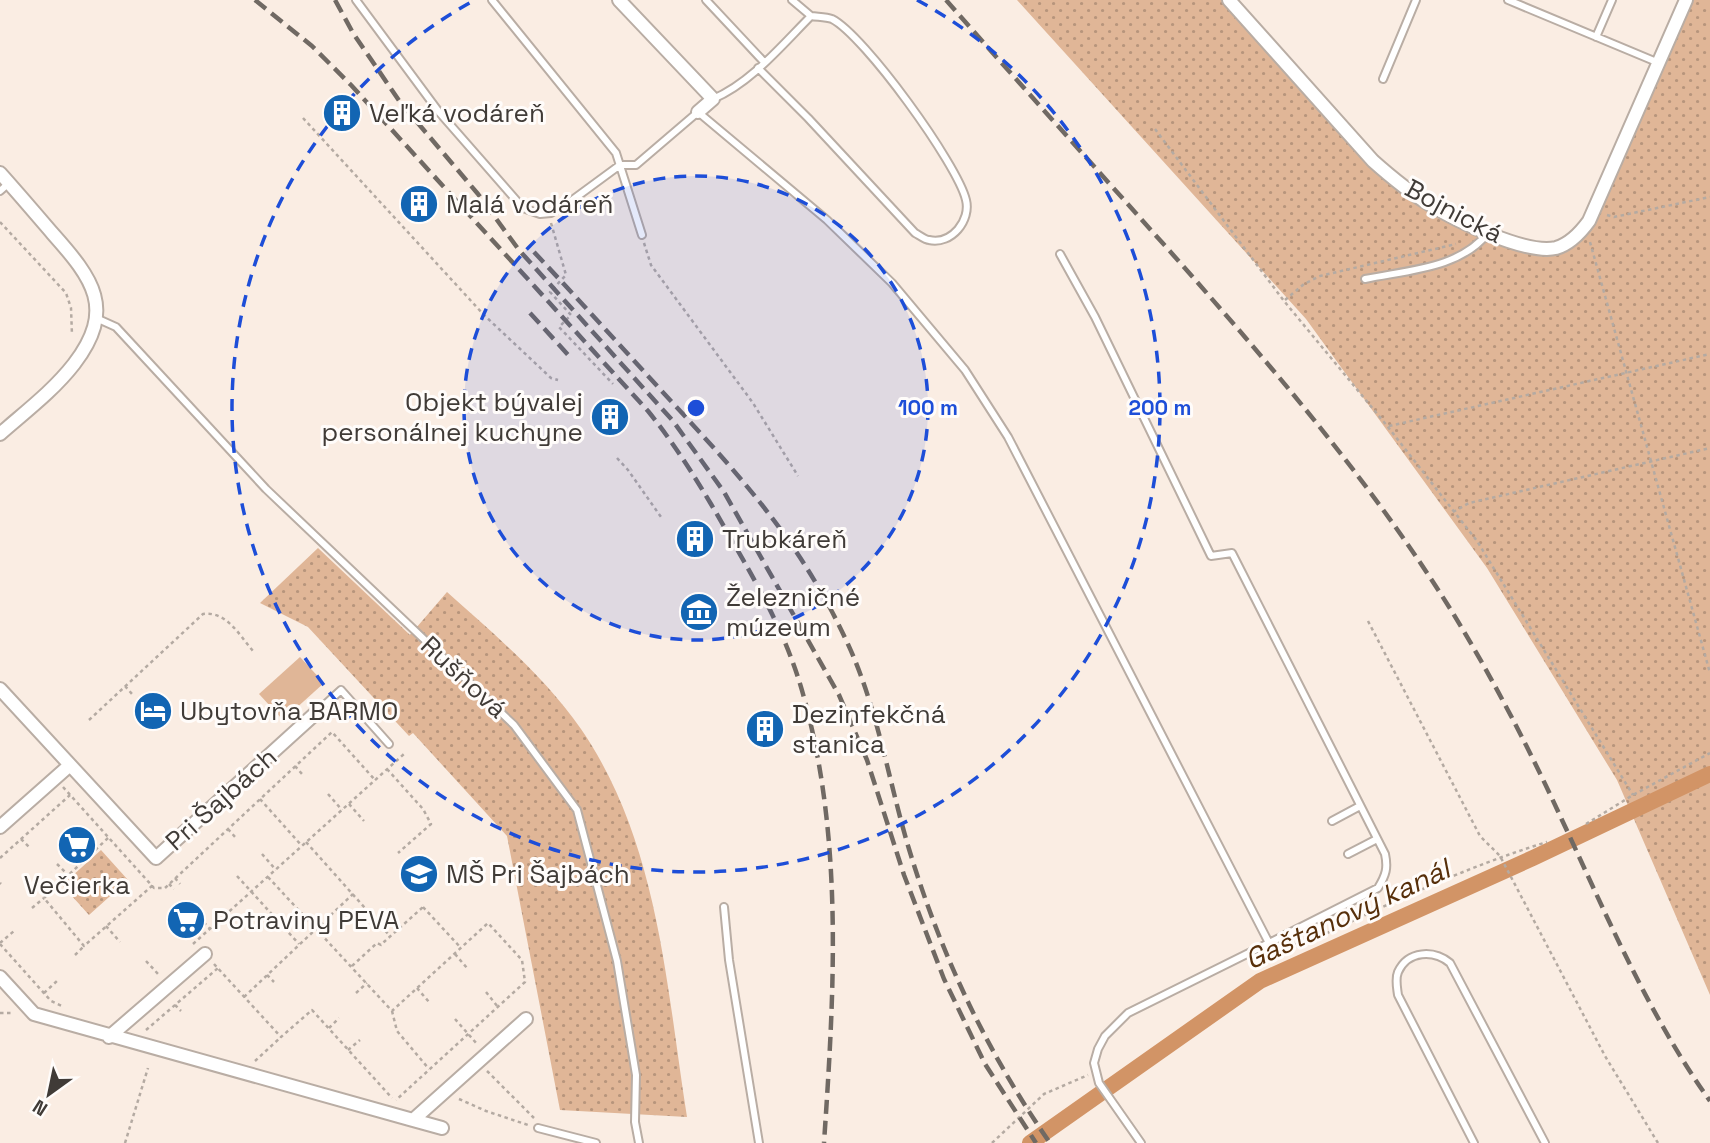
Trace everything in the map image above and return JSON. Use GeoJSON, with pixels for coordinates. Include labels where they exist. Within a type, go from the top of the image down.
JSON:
{"type":"FeatureCollection","features":[{"type":"Feature","properties":{"kind":"street"},"geometry":{"type":"LineString","coordinates":[[619,0],[713,99],[698,111]]}},
{"type":"Feature","properties":{"kind":"street","name":"Bojnická"},"geometry":{"type":"LineString","coordinates":[[1228,0],[1373,162],[1400,184],[1431,205],[1483,231],[1533,248],[1553,248],[1568,242],[1582,230],[1596,207],[1686,0]]}},
{"type":"Feature","properties":{"kind":"street"},"geometry":{"type":"LineString","coordinates":[[0,434],[60,380],[85,349],[96,318],[94,293],[83,267],[3,183]]}},
{"type":"Feature","properties":{"kind":"street","name":"Pri Šajbách"},"geometry":{"type":"LineString","coordinates":[[0,689],[156,858],[317,712]]}},
{"type":"Feature","properties":{"kind":"street"},"geometry":{"type":"LineString","coordinates":[[0,827],[70,765]]}},
{"type":"Feature","properties":{"kind":"street"},"geometry":{"type":"LineString","coordinates":[[109,1037],[205,954]]}},
{"type":"Feature","properties":{"kind":"street"},"geometry":{"type":"LineString","coordinates":[[0,977],[34,1014],[442,1128]]}},
{"type":"Feature","properties":{"kind":"street"},"geometry":{"type":"LineString","coordinates":[[412,1121],[526,1019]]}},
{"type":"Feature","properties":{"kind":"lane"},"geometry":{"type":"LineString","coordinates":[[356,0],[439,112],[513,198],[533,213],[546,214],[561,208],[620,165],[636,165],[698,111],[836,229],[892,283],[965,370],[1008,438],[1271,942]]}},
{"type":"Feature","properties":{"kind":"lane"},"geometry":{"type":"LineString","coordinates":[[492,0],[616,153],[642,235]]}},
{"type":"Feature","properties":{"kind":"lane"},"geometry":{"type":"LineString","coordinates":[[706,0],[808,118],[915,233],[930,241],[950,237],[963,225],[967,201],[951,163],[875,59],[831,19],[811,16],[792,0]]}},
{"type":"Feature","properties":{"kind":"lane"},"geometry":{"type":"LineString","coordinates":[[1383,79],[1416,0]]}},
{"type":"Feature","properties":{"kind":"lane"},"geometry":{"type":"LineString","coordinates":[[1508,0],[1659,63]]}},
{"type":"Feature","properties":{"kind":"lane"},"geometry":{"type":"LineString","coordinates":[[1597,37],[1612,0]]}},
{"type":"Feature","properties":{"kind":"lane"},"geometry":{"type":"LineString","coordinates":[[713,99],[727,94],[811,16]]}},
{"type":"Feature","properties":{"kind":"lane"},"geometry":{"type":"LineString","coordinates":[[1365,279],[1455,260],[1477,247],[1483,231]]}},
{"type":"Feature","properties":{"kind":"lane"},"geometry":{"type":"LineString","coordinates":[[1060,254],[1095,317],[1211,556],[1232,553],[1385,854],[1387,867],[1385,877],[1378,888],[1128,1013],[1116,1023],[1098,1049],[1094,1063],[1099,1083],[1141,1143]]}},
{"type":"Feature","properties":{"kind":"lane","name":"Rušňová"},"geometry":{"type":"LineString","coordinates":[[96,318],[116,327],[266,489],[514,725],[576,810],[617,961],[636,1074],[635,1122],[639,1143]]}},
{"type":"Feature","properties":{"kind":"lane"},"geometry":{"type":"LineString","coordinates":[[317,712],[341,690],[389,744]]}},
{"type":"Feature","properties":{"kind":"lane"},"geometry":{"type":"LineString","coordinates":[[1332,821],[1360,806]]}},
{"type":"Feature","properties":{"kind":"lane"},"geometry":{"type":"LineString","coordinates":[[1348,853],[1377,839]]}},
{"type":"Feature","properties":{"kind":"lane"},"geometry":{"type":"LineString","coordinates":[[724,907],[729,960],[759,1143]]}},
{"type":"Feature","properties":{"kind":"lane"},"geometry":{"type":"LineString","coordinates":[[1474,1143],[1398,995],[1398,971],[1416,956],[1429,953],[1441,955],[1450,963],[1545,1143]]}},
{"type":"Feature","properties":{"kind":"lane"},"geometry":{"type":"LineString","coordinates":[[538,1128],[596,1143]]}},
{"type":"Feature","properties":{"kind":"path"},"geometry":{"type":"LineString","coordinates":[[303,118],[484,315],[551,378],[558,380]]}},
{"type":"Feature","properties":{"kind":"path"},"geometry":{"type":"LineString","coordinates":[[1155,129],[1284,301],[1388,426],[1476,541],[1633,795]]}},
{"type":"Feature","properties":{"kind":"path"},"geometry":{"type":"LineString","coordinates":[[1596,207],[1614,218],[1710,197]]}},
{"type":"Feature","properties":{"kind":"path"},"geometry":{"type":"LineString","coordinates":[[546,214],[566,275],[550,292],[571,314],[559,327],[613,384]]}},
{"type":"Feature","properties":{"kind":"path"},"geometry":{"type":"LineString","coordinates":[[0,222],[66,293],[71,308],[72,335]]}},
{"type":"Feature","properties":{"kind":"path"},"geometry":{"type":"LineString","coordinates":[[1582,230],[1591,244],[1710,673]]}},
{"type":"Feature","properties":{"kind":"path"},"geometry":{"type":"LineString","coordinates":[[1284,301],[1304,284],[1320,276],[1468,242],[1483,231]]}},
{"type":"Feature","properties":{"kind":"path"},"geometry":{"type":"LineString","coordinates":[[642,235],[651,265],[753,403],[797,476]]}},
{"type":"Feature","properties":{"kind":"path"},"geometry":{"type":"LineString","coordinates":[[1388,426],[1710,354]]}},
{"type":"Feature","properties":{"kind":"path"},"geometry":{"type":"LineString","coordinates":[[1453,512],[1469,503],[1710,448]]}},
{"type":"Feature","properties":{"kind":"path"},"geometry":{"type":"LineString","coordinates":[[617,458],[661,517]]}},
{"type":"Feature","properties":{"kind":"path"},"geometry":{"type":"LineString","coordinates":[[89,720],[203,614],[211,613],[225,618],[253,651]]}},
{"type":"Feature","properties":{"kind":"path"},"geometry":{"type":"LineString","coordinates":[[1368,621],[1480,836],[1504,862],[1605,1056],[1658,1143]]}},
{"type":"Feature","properties":{"kind":"path"},"geometry":{"type":"LineString","coordinates":[[125,686],[132,694]]}},
{"type":"Feature","properties":{"kind":"path"},"geometry":{"type":"LineString","coordinates":[[1586,824],[1710,753]]}},
{"type":"Feature","properties":{"kind":"path"},"geometry":{"type":"LineString","coordinates":[[186,951],[404,754]]}},
{"type":"Feature","properties":{"kind":"path"},"geometry":{"type":"LineString","coordinates":[[295,766],[302,774]]}},
{"type":"Feature","properties":{"kind":"path"},"geometry":{"type":"LineString","coordinates":[[387,769],[423,808],[431,824],[398,853]]}},
{"type":"Feature","properties":{"kind":"path"},"geometry":{"type":"LineString","coordinates":[[328,794],[342,810]]}},
{"type":"Feature","properties":{"kind":"path"},"geometry":{"type":"LineString","coordinates":[[0,858],[69,795]]}},
{"type":"Feature","properties":{"kind":"path"},"geometry":{"type":"LineString","coordinates":[[260,799],[302,846]]}},
{"type":"Feature","properties":{"kind":"path"},"geometry":{"type":"LineString","coordinates":[[349,804],[364,821]]}},
{"type":"Feature","properties":{"kind":"path"},"geometry":{"type":"LineString","coordinates":[[228,829],[236,838]]}},
{"type":"Feature","properties":{"kind":"path"},"geometry":{"type":"LineString","coordinates":[[33,908],[108,837]]}},
{"type":"Feature","properties":{"kind":"path"},"geometry":{"type":"LineString","coordinates":[[21,839],[30,848]]}},
{"type":"Feature","properties":{"kind":"path"},"geometry":{"type":"LineString","coordinates":[[306,842],[390,936]]}},
{"type":"Feature","properties":{"kind":"path"},"geometry":{"type":"LineString","coordinates":[[1271,942],[1302,945],[1500,856],[1547,842]]}},
{"type":"Feature","properties":{"kind":"path"},"geometry":{"type":"LineString","coordinates":[[78,845],[88,856]]}},
{"type":"Feature","properties":{"kind":"path"},"geometry":{"type":"LineString","coordinates":[[262,854],[276,870]]}},
{"type":"Feature","properties":{"kind":"path"},"geometry":{"type":"LineString","coordinates":[[57,864],[68,875]]}},
{"type":"Feature","properties":{"kind":"path"},"geometry":{"type":"LineString","coordinates":[[237,876],[299,944]]}},
{"type":"Feature","properties":{"kind":"path"},"geometry":{"type":"LineString","coordinates":[[268,877],[392,1011],[397,1031],[429,1069]]}},
{"type":"Feature","properties":{"kind":"path"},"geometry":{"type":"LineString","coordinates":[[175,878],[180,884]]}},
{"type":"Feature","properties":{"kind":"path"},"geometry":{"type":"LineString","coordinates":[[169,884],[174,889]]}},
{"type":"Feature","properties":{"kind":"path"},"geometry":{"type":"LineString","coordinates":[[75,955],[153,886]]}},
{"type":"Feature","properties":{"kind":"path"},"geometry":{"type":"LineString","coordinates":[[244,996],[353,894]]}},
{"type":"Feature","properties":{"kind":"path"},"geometry":{"type":"LineString","coordinates":[[44,898],[85,946]]}},
{"type":"Feature","properties":{"kind":"path"},"geometry":{"type":"LineString","coordinates":[[351,967],[377,943],[381,945],[422,906],[461,948]]}},
{"type":"Feature","properties":{"kind":"path"},"geometry":{"type":"LineString","coordinates":[[199,917],[210,929]]}},
{"type":"Feature","properties":{"kind":"path"},"geometry":{"type":"LineString","coordinates":[[254,1062],[312,1010],[394,1101],[525,982],[522,960],[488,923],[392,1011]]}},
{"type":"Feature","properties":{"kind":"path"},"geometry":{"type":"LineString","coordinates":[[106,926],[120,942]]}},
{"type":"Feature","properties":{"kind":"path"},"geometry":{"type":"LineString","coordinates":[[14,931],[0,944],[51,1001],[75,1011]]}},
{"type":"Feature","properties":{"kind":"path"},"geometry":{"type":"LineString","coordinates":[[195,943],[281,1037]]}},
{"type":"Feature","properties":{"kind":"path"},"geometry":{"type":"LineString","coordinates":[[455,954],[467,968]]}},
{"type":"Feature","properties":{"kind":"path"},"geometry":{"type":"LineString","coordinates":[[146,961],[159,975]]}},
{"type":"Feature","properties":{"kind":"path"},"geometry":{"type":"LineString","coordinates":[[141,1035],[218,968]]}},
{"type":"Feature","properties":{"kind":"path"},"geometry":{"type":"LineString","coordinates":[[267,975],[274,982]]}},
{"type":"Feature","properties":{"kind":"path"},"geometry":{"type":"LineString","coordinates":[[44,993],[58,980]]}},
{"type":"Feature","properties":{"kind":"path"},"geometry":{"type":"LineString","coordinates":[[356,993],[367,983]]}},
{"type":"Feature","properties":{"kind":"path"},"geometry":{"type":"LineString","coordinates":[[417,988],[429,1002]]}},
{"type":"Feature","properties":{"kind":"path"},"geometry":{"type":"LineString","coordinates":[[486,992],[498,1007]]}},
{"type":"Feature","properties":{"kind":"path"},"geometry":{"type":"LineString","coordinates":[[175,1005],[181,1011]]}},
{"type":"Feature","properties":{"kind":"path"},"geometry":{"type":"LineString","coordinates":[[328,1028],[339,1018]]}},
{"type":"Feature","properties":{"kind":"path"},"geometry":{"type":"LineString","coordinates":[[455,1019],[468,1034],[482,1058],[534,1117],[538,1128]]}},
{"type":"Feature","properties":{"kind":"path"},"geometry":{"type":"LineString","coordinates":[[348,1050],[360,1040]]}},
{"type":"Feature","properties":{"kind":"path"},"geometry":{"type":"LineString","coordinates":[[125,1143],[148,1068]]}},
{"type":"Feature","properties":{"kind":"path"},"geometry":{"type":"LineString","coordinates":[[992,1143],[1044,1094],[1096,1072]]}},
{"type":"Feature","properties":{"kind":"path"},"geometry":{"type":"LineString","coordinates":[[444,1092],[486,1111],[538,1128]]}},
{"type":"Feature","properties":{"kind":"shaded area"},"geometry":{"type":"Polygon","coordinates":[[[1017,0],[1224,0],[1398,188],[1537,252],[1590,224],[1691,0],[1710,0],[1710,995],[1617,780],[1487,568],[1306,319],[1017,0]]]}},
{"type":"Feature","properties":{"kind":"shaded area"},"geometry":{"type":"Polygon","coordinates":[[[318,548],[410,635],[447,592],[535,674],[581,729],[607,773],[628,819],[643,867],[665,966],[687,1117],[560,1110],[507,836],[413,733],[409,736],[308,627],[260,603],[318,548]]]}},
{"type":"Feature","properties":{"kind":"shaded area"},"geometry":{"type":"Polygon","coordinates":[[[300,657],[324,683],[283,720],[259,694],[300,657]]]}},
{"type":"Feature","properties":{"kind":"shaded area"},"geometry":{"type":"Polygon","coordinates":[[[101,850],[128,880],[89,915],[62,885],[101,850]]]}},
{"type":"Feature","properties":{"kind":"waterway","name":"Gaštanový kanál"},"geometry":{"type":"LineString","coordinates":[[1030,1143],[1260,981],[1533,858],[1710,774]]}},
{"type":"Feature","properties":{"kind":"railway"},"geometry":{"type":"LineString","coordinates":[[255,0],[312,46],[351,85],[648,411],[704,493],[773,617],[803,694],[825,805],[833,917],[833,974],[824,1143]]}},
{"type":"Feature","properties":{"kind":"railway"},"geometry":{"type":"LineString","coordinates":[[335,0],[353,33],[400,102],[478,194],[519,250],[673,421],[724,492],[839,695],[867,760],[904,875],[944,979],[985,1064],[1036,1143]]}},
{"type":"Feature","properties":{"kind":"railway"},"geometry":{"type":"LineString","coordinates":[[946,0],[1205,291],[1316,423],[1386,514],[1451,610],[1495,687],[1648,999],[1710,1101]]}},
{"type":"Feature","properties":{"kind":"railway"},"geometry":{"type":"LineString","coordinates":[[534,252],[746,485],[790,543],[829,606],[858,667],[867,693],[909,849],[951,965],[1006,1074],[1050,1143]]}},
{"type":"Feature","properties":{"kind":"railway"},"geometry":{"type":"LineString","coordinates":[[530,313],[571,358]]}},
{"type":"Feature","properties":{"kind":"place","name":"Veľká vodáreň"},"geometry":{"type":"Point","coordinates":[342,113]}},
{"type":"Feature","properties":{"kind":"place","name":"Malá vodáreň"},"geometry":{"type":"Point","coordinates":[419,204]}},
{"type":"Feature","properties":{"kind":"place","name":"Objekt bývalej personálnej kuchyne"},"geometry":{"type":"Point","coordinates":[610,417]}},
{"type":"Feature","properties":{"kind":"place","name":"Trubkáreň"},"geometry":{"type":"Point","coordinates":[695,539]}},
{"type":"Feature","properties":{"kind":"place","name":"Železničné múzeum"},"geometry":{"type":"Point","coordinates":[699,612]}},
{"type":"Feature","properties":{"kind":"place","name":"Ubytovňa BARMO"},"geometry":{"type":"Point","coordinates":[153,711]}},
{"type":"Feature","properties":{"kind":"place","name":"Dezinfekčná stanica"},"geometry":{"type":"Point","coordinates":[765,729]}},
{"type":"Feature","properties":{"kind":"place","name":"Večierka"},"geometry":{"type":"Point","coordinates":[77,845]}},
{"type":"Feature","properties":{"kind":"place","name":"MŠ Pri Šajbách"},"geometry":{"type":"Point","coordinates":[419,874]}},
{"type":"Feature","properties":{"kind":"place","name":"Potraviny PEVA"},"geometry":{"type":"Point","coordinates":[186,920]}}]}
